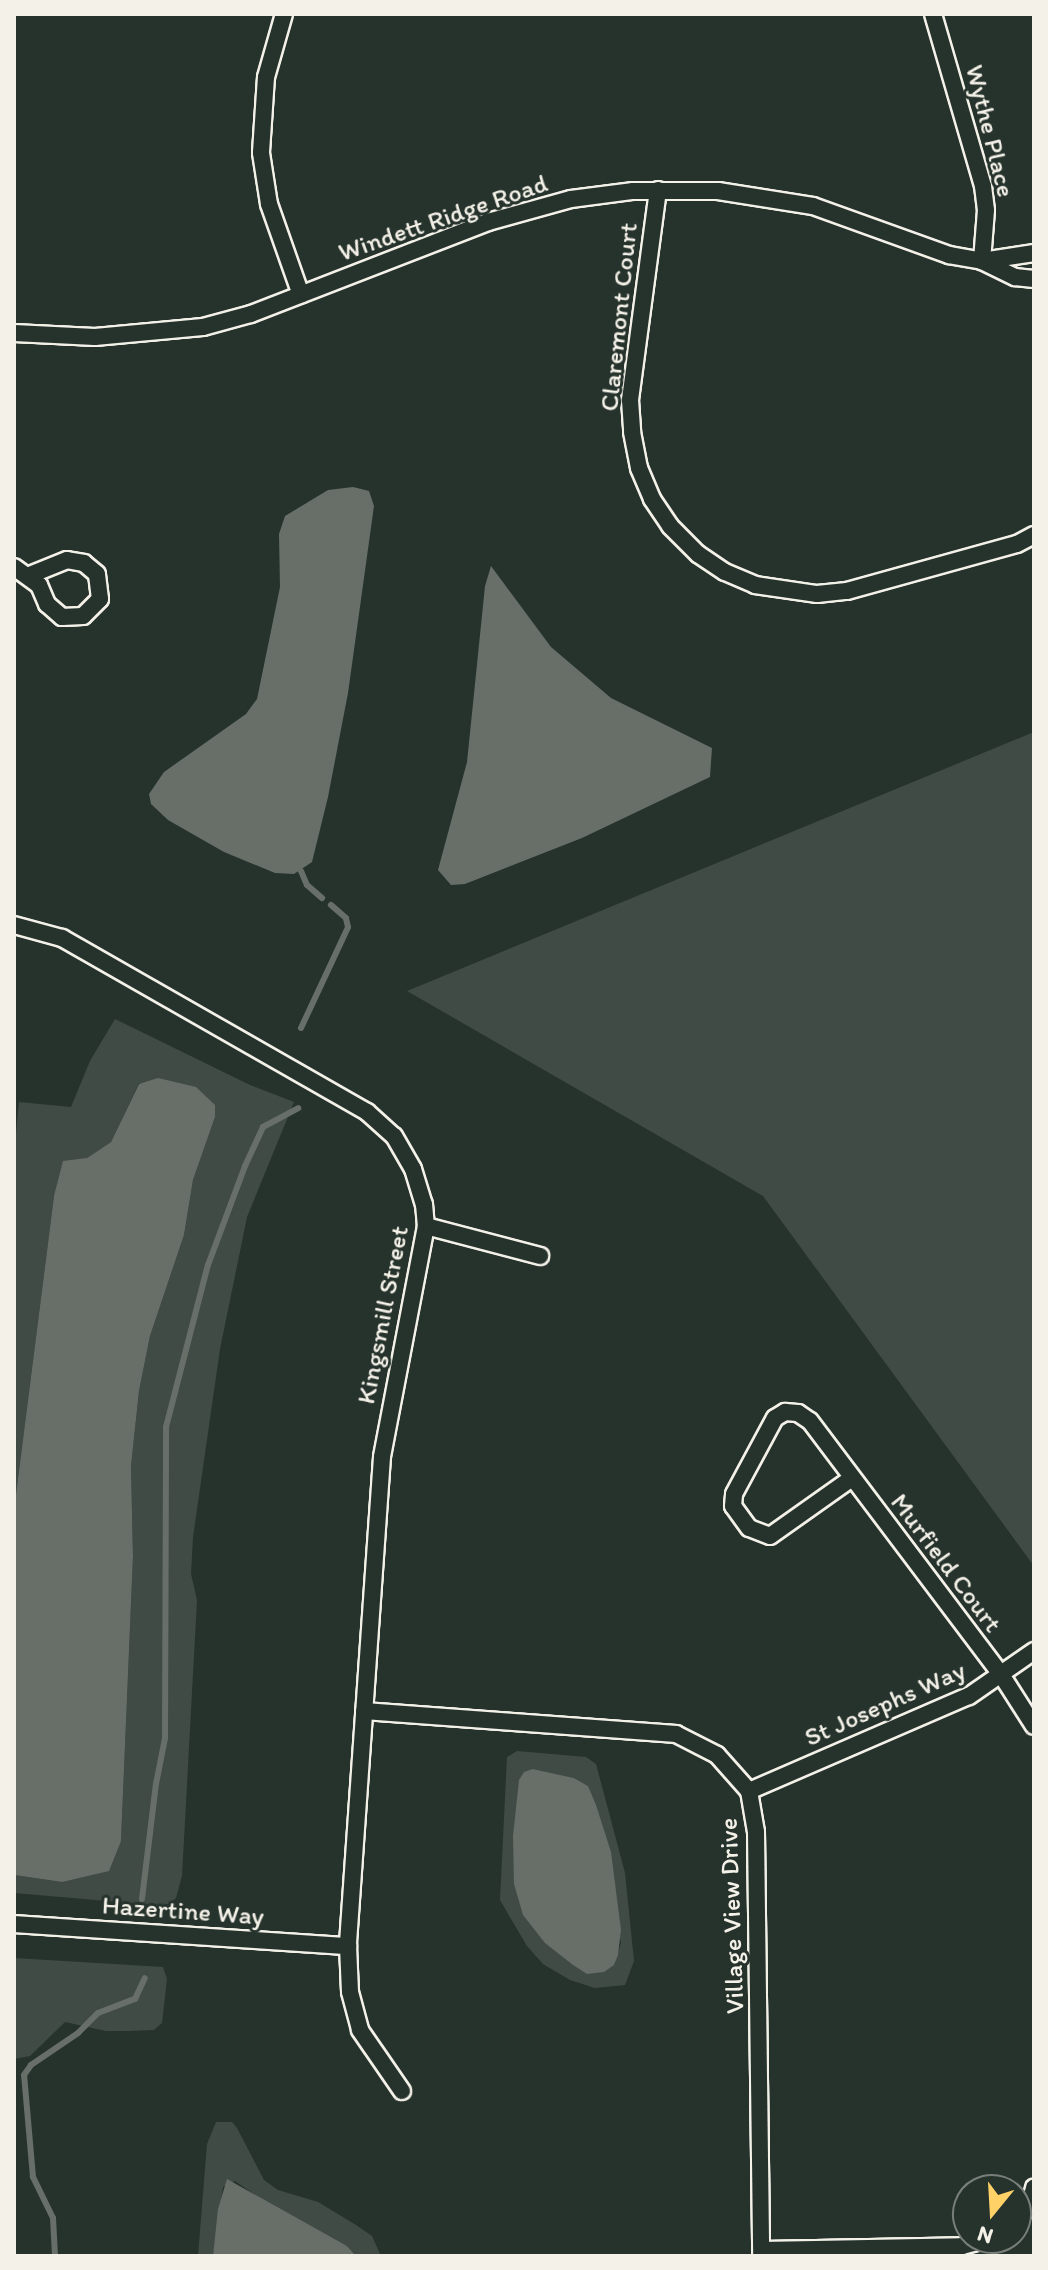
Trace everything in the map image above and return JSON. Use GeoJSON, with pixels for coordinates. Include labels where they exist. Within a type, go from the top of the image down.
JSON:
{"type":"FeatureCollection","features":[{"type":"Feature","properties":{"kind":"street"},"geometry":{"type":"LineString","coordinates":[[284,14],[266,77],[261,153],[269,204],[301,295]]}},
{"type":"Feature","properties":{"kind":"street","name":"Wythe Place"},"geometry":{"type":"LineString","coordinates":[[933,14],[983,186],[986,210],[982,261]]}},
{"type":"Feature","properties":{"kind":"street","name":"Windett Ridge Road"},"geometry":{"type":"LineString","coordinates":[[14,333],[95,337],[145,335],[215,324],[531,209],[595,196],[658,190],[718,191],[813,206],[949,255],[982,261],[1015,277],[1034,279]]}},
{"type":"Feature","properties":{"kind":"street","name":"Claremont Court"},"geometry":{"type":"LineString","coordinates":[[658,190],[630,400],[632,432],[639,468],[652,499],[670,526],[698,554],[725,572],[755,585],[817,594],[847,591],[1017,544],[1034,535]]}},
{"type":"Feature","properties":{"kind":"street","name":"Windett Ridge Road"},"geometry":{"type":"LineString","coordinates":[[982,261],[1034,253]]}},
{"type":"Feature","properties":{"kind":"street"},"geometry":{"type":"LineString","coordinates":[[14,567],[30,575],[39,585],[47,604],[62,617],[83,616],[100,599],[97,574],[76,560],[30,575]]}},
{"type":"Feature","properties":{"kind":"street","name":"Kingsmill Street"},"geometry":{"type":"LineString","coordinates":[[14,925],[62,938],[367,1112],[394,1136],[413,1169],[424,1204],[426,1226],[382,1457],[348,1946],[350,1992],[360,2030],[402,2091]]}},
{"type":"Feature","properties":{"kind":"street"},"geometry":{"type":"LineString","coordinates":[[426,1226],[540,1256]]}},
{"type":"Feature","properties":{"kind":"street","name":"Murfield Court"},"geometry":{"type":"LineString","coordinates":[[852,1478],[770,1536],[749,1528],[733,1506],[734,1494],[775,1418],[785,1412],[798,1413],[810,1421],[1002,1676],[1034,1726]]}},
{"type":"Feature","properties":{"kind":"street","name":"St Josephs Way"},"geometry":{"type":"LineString","coordinates":[[749,1791],[969,1696],[1034,1651]]}},
{"type":"Feature","properties":{"kind":"street","name":"Village View Drive"},"geometry":{"type":"LineString","coordinates":[[364,1711],[676,1734],[717,1755],[749,1791],[756,1832],[762,2253]]}},
{"type":"Feature","properties":{"kind":"street","name":"Hazertine Way"},"geometry":{"type":"LineString","coordinates":[[14,1924],[348,1946]]}},
{"type":"Feature","properties":{"kind":"street"},"geometry":{"type":"LineString","coordinates":[[762,2253],[952,2246]]}},
{"type":"Feature","properties":{"kind":"shaded area"},"geometry":{"type":"Polygon","coordinates":[[[353,487],[369,491],[374,506],[348,693],[328,797],[312,862],[294,874],[275,873],[224,852],[168,820],[151,804],[149,794],[164,772],[246,714],[257,699],[280,587],[279,534],[285,516],[328,490],[353,487]]]}},
{"type":"Feature","properties":{"kind":"shaded area"},"geometry":{"type":"Polygon","coordinates":[[[491,566],[551,647],[611,698],[712,748],[710,777],[582,838],[465,884],[451,885],[438,870],[467,762],[485,586],[491,566]]]}},
{"type":"Feature","properties":{"kind":"shaded area"},"geometry":{"type":"Polygon","coordinates":[[[1034,732],[1034,1566],[763,1196],[407,991],[1034,732]]]}},
{"type":"Feature","properties":{"kind":"shaded area"},"geometry":{"type":"Polygon","coordinates":[[[115,1019],[250,1085],[294,1102],[247,1217],[220,1349],[193,1537],[191,1574],[197,1600],[182,1876],[176,1898],[166,1906],[14,1893],[14,1875],[62,1882],[121,1841],[133,1556],[131,1466],[139,1391],[150,1336],[184,1235],[193,1180],[215,1117],[139,1083],[111,1142],[87,1158],[54,1196],[14,1510],[14,1155],[19,1102],[71,1107],[90,1061],[115,1019]]]}},
{"type":"Feature","properties":{"kind":"shaded area"},"geometry":{"type":"Polygon","coordinates":[[[158,1078],[196,1087],[215,1105],[215,1117],[193,1180],[184,1235],[150,1336],[139,1391],[131,1466],[133,1556],[121,1841],[109,1871],[62,1882],[14,1875],[14,1510],[54,1196],[63,1161],[87,1158],[111,1142],[139,1084],[158,1078]]]}},
{"type":"Feature","properties":{"kind":"shaded area"},"geometry":{"type":"Polygon","coordinates":[[[517,1751],[586,1757],[596,1764],[625,1873],[634,1961],[625,1985],[595,1988],[570,1980],[543,1964],[527,1946],[500,1900],[507,1757],[517,1751]],[[533,1769],[614,1965],[621,1943],[588,1786],[574,1778],[533,1769]]]}},
{"type":"Feature","properties":{"kind":"shaded area"},"geometry":{"type":"Polygon","coordinates":[[[533,1769],[574,1778],[588,1786],[596,1805],[611,1852],[621,1930],[614,1965],[604,1972],[587,1974],[573,1965],[545,1943],[523,1915],[514,1884],[513,1836],[519,1780],[524,1772],[533,1769]]]}},
{"type":"Feature","properties":{"kind":"shaded area"},"geometry":{"type":"Polygon","coordinates":[[[14,1958],[163,1967],[167,1979],[162,2023],[154,2030],[106,2031],[65,2022],[30,2056],[14,2059],[14,1958]]]}},
{"type":"Feature","properties":{"kind":"shaded area"},"geometry":{"type":"Polygon","coordinates":[[[216,2122],[232,2122],[237,2128],[264,2180],[278,2190],[318,2202],[356,2225],[372,2236],[381,2256],[356,2256],[347,2246],[271,2206],[235,2181],[223,2187],[213,2256],[198,2256],[207,2144],[216,2122]]]}},
{"type":"Feature","properties":{"kind":"shaded area"},"geometry":{"type":"Polygon","coordinates":[[[227,2179],[347,2246],[356,2256],[213,2256],[218,2209],[227,2179]]]}},
{"type":"Feature","properties":{"kind":"waterway"},"geometry":{"type":"LineString","coordinates":[[301,871],[307,885],[322,898]]}},
{"type":"Feature","properties":{"kind":"waterway"},"geometry":{"type":"LineString","coordinates":[[301,1028],[348,927],[346,918],[331,905]]}},
{"type":"Feature","properties":{"kind":"waterway"},"geometry":{"type":"LineString","coordinates":[[142,1899],[156,1784],[165,1738],[166,1427],[208,1265],[245,1166],[263,1127],[298,1108]]}},
{"type":"Feature","properties":{"kind":"waterway"},"geometry":{"type":"LineString","coordinates":[[55,2256],[53,2218],[33,2177],[24,2075],[31,2065],[78,2033],[98,2013],[135,1999],[145,1978]]}}]}
